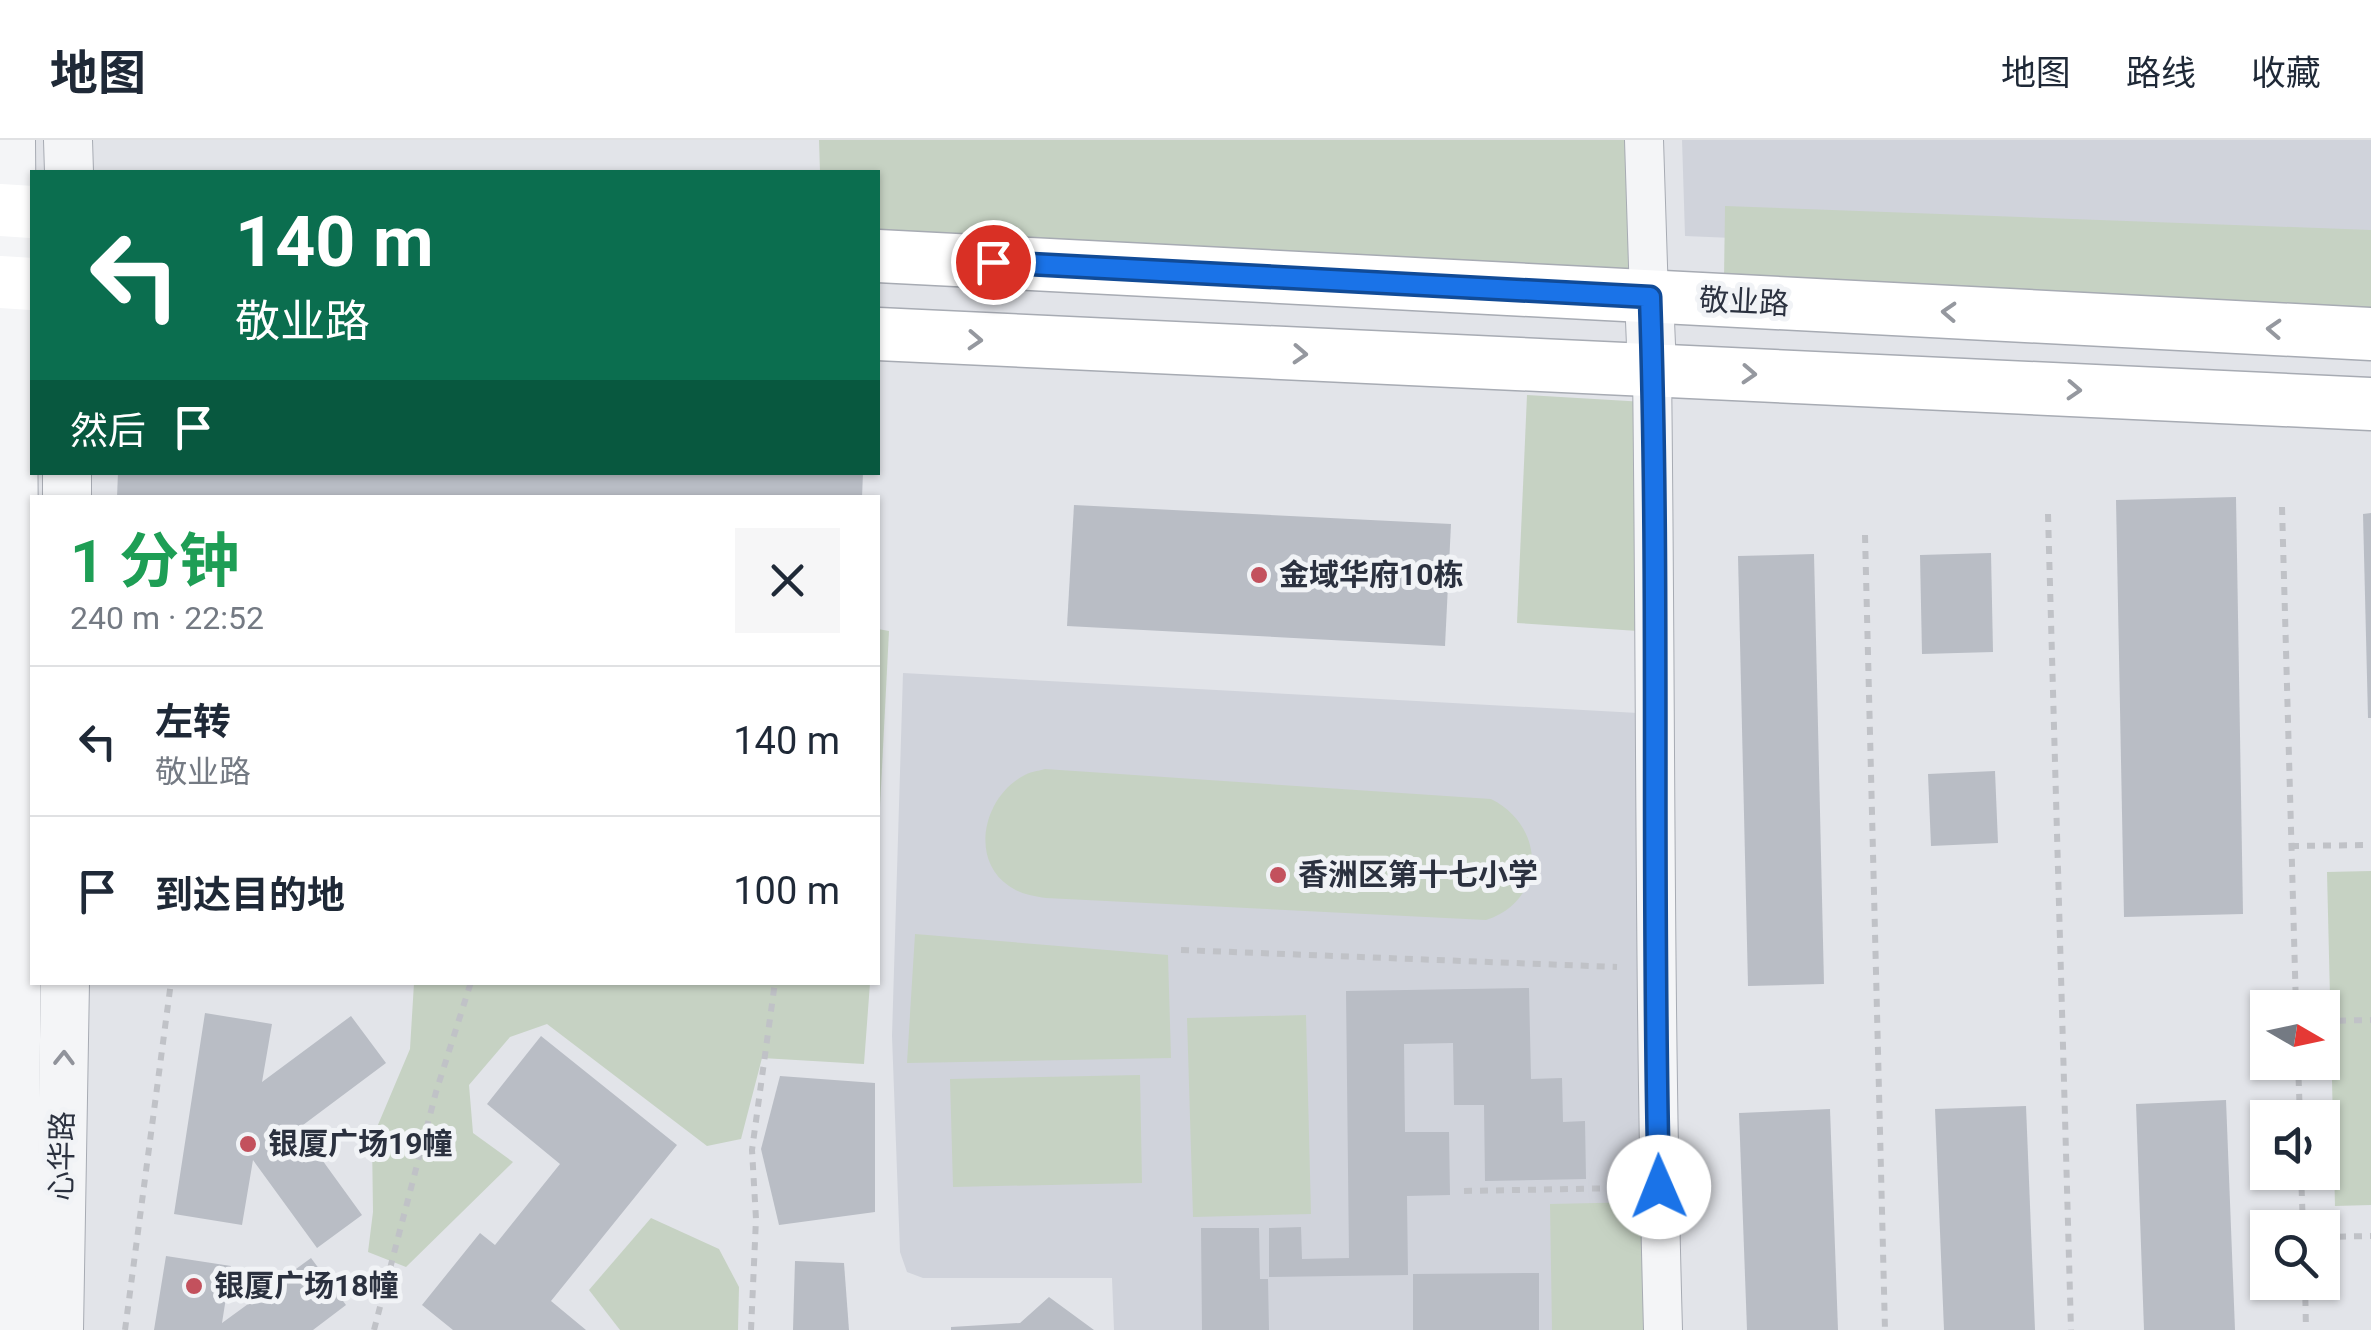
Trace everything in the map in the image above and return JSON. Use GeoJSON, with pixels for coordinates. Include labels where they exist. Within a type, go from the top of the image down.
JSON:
{"type":"FeatureCollection","features":[{"type":"Feature","properties":{"kind":"main road","name":"敬业路"},"geometry":{"type":"LineString","coordinates":[[880,256],[2371,334]]}},
{"type":"Feature","properties":{"kind":"main road"},"geometry":{"type":"LineString","coordinates":[[880,334],[2371,404]]}},
{"type":"Feature","properties":{"kind":"street","name":"心华路"},"geometry":{"type":"LineString","coordinates":[[11,140],[25,946],[12,1330]]}},
{"type":"Feature","properties":{"kind":"street"},"geometry":{"type":"LineString","coordinates":[[68,140],[69,170]]}},
{"type":"Feature","properties":{"kind":"street"},"geometry":{"type":"LineString","coordinates":[[1644,140],[1652,370],[1663,1330]]}},
{"type":"Feature","properties":{"kind":"street","name":"心华路"},"geometry":{"type":"LineString","coordinates":[[59,1330],[65,985]]}},
{"type":"Feature","properties":{"kind":"path"},"geometry":{"type":"LineString","coordinates":[[2282,507],[2295,990]]}},
{"type":"Feature","properties":{"kind":"path"},"geometry":{"type":"LineString","coordinates":[[2048,514],[2072,1330]]}},
{"type":"Feature","properties":{"kind":"path"},"geometry":{"type":"LineString","coordinates":[[1865,535],[1885,1330]]}},
{"type":"Feature","properties":{"kind":"path"},"geometry":{"type":"LineString","coordinates":[[2291,846],[2371,844]]}},
{"type":"Feature","properties":{"kind":"path"},"geometry":{"type":"LineString","coordinates":[[1181,950],[1617,966],[1617,984]]}},
{"type":"Feature","properties":{"kind":"path"},"geometry":{"type":"LineString","coordinates":[[124,1330],[171,985]]}},
{"type":"Feature","properties":{"kind":"path"},"geometry":{"type":"LineString","coordinates":[[374,1330],[436,1092],[470,985]]}},
{"type":"Feature","properties":{"kind":"path"},"geometry":{"type":"LineString","coordinates":[[751,1330],[756,1219],[752,1150],[775,985]]}},
{"type":"Feature","properties":{"kind":"path"},"geometry":{"type":"LineString","coordinates":[[2340,1021],[2371,1020]]}},
{"type":"Feature","properties":{"kind":"path"},"geometry":{"type":"LineString","coordinates":[[1621,1169],[1622,1188]]}},
{"type":"Feature","properties":{"kind":"path"},"geometry":{"type":"LineString","coordinates":[[1464,1191],[1659,1187]]}},
{"type":"Feature","properties":{"kind":"path"},"geometry":{"type":"LineString","coordinates":[[2340,1237],[2371,1236]]}},
{"type":"Feature","properties":{"kind":"path"},"geometry":{"type":"LineString","coordinates":[[2305,1300],[2306,1330]]}},
{"type":"Feature","properties":{"kind":"shaded area"},"geometry":{"type":"Polygon","coordinates":[[[1682,140],[2371,140],[2371,265],[1685,236],[1682,140]]]}},
{"type":"Feature","properties":{"kind":"shaded area","name":"香洲区第十七小学"},"geometry":{"type":"Polygon","coordinates":[[[903,673],[1656,714],[1665,1330],[1114,1330],[1112,1278],[923,1278],[907,1272],[900,1252],[892,1036],[903,673]]]}},
{"type":"Feature","properties":{"kind":"green space"},"geometry":{"type":"Polygon","coordinates":[[[819,140],[1644,140],[1649,297],[880,256],[880,170],[820,170],[819,140]]]}},
{"type":"Feature","properties":{"kind":"green space"},"geometry":{"type":"Polygon","coordinates":[[[1725,206],[2371,230],[2371,318],[1724,279],[1725,206]]]}},
{"type":"Feature","properties":{"kind":"green space"},"geometry":{"type":"Polygon","coordinates":[[[1527,395],[1645,402],[1638,631],[1517,623],[1527,395]]]}},
{"type":"Feature","properties":{"kind":"green space"},"geometry":{"type":"Polygon","coordinates":[[[880,629],[889,631],[880,807],[880,629]]]}},
{"type":"Feature","properties":{"kind":"green space"},"geometry":{"type":"Polygon","coordinates":[[[1045,769],[1491,799],[1509,811],[1522,827],[1530,845],[1529,881],[1506,910],[1486,920],[1031,895],[1013,889],[997,874],[989,860],[986,829],[999,798],[1010,786],[1025,775],[1045,769]]]}},
{"type":"Feature","properties":{"kind":"green space"},"geometry":{"type":"Polygon","coordinates":[[[2371,871],[2371,1205],[2335,1206],[2335,1190],[2340,1190],[2340,1100],[2332,1100],[2332,1080],[2340,1080],[2340,990],[2330,990],[2327,872],[2371,871]]]}},
{"type":"Feature","properties":{"kind":"green space"},"geometry":{"type":"Polygon","coordinates":[[[915,934],[1168,955],[1171,1058],[907,1063],[915,934]]]}},
{"type":"Feature","properties":{"kind":"green space"},"geometry":{"type":"Polygon","coordinates":[[[414,985],[870,985],[864,1064],[762,1058],[741,1139],[707,1146],[547,1024],[510,1037],[469,1085],[473,1133],[513,1162],[406,1267],[368,1252],[373,1212],[372,1139],[410,1049],[414,985]]]}},
{"type":"Feature","properties":{"kind":"green space"},"geometry":{"type":"Polygon","coordinates":[[[1306,1015],[1311,1214],[1193,1217],[1187,1018],[1306,1015]]]}},
{"type":"Feature","properties":{"kind":"green space"},"geometry":{"type":"Polygon","coordinates":[[[1140,1075],[1142,1183],[953,1187],[950,1079],[1140,1075]]]}},
{"type":"Feature","properties":{"kind":"green space"},"geometry":{"type":"Polygon","coordinates":[[[1642,1202],[1644,1330],[1552,1330],[1550,1204],[1642,1202]]]}},
{"type":"Feature","properties":{"kind":"green space"},"geometry":{"type":"Polygon","coordinates":[[[651,1218],[719,1249],[739,1287],[738,1330],[620,1330],[589,1290],[651,1218]]]}},
{"type":"Feature","properties":{"kind":"building"},"geometry":{"type":"Polygon","coordinates":[[[118,475],[863,475],[862,495],[117,495],[118,475]]]}},
{"type":"Feature","properties":{"kind":"building"},"geometry":{"type":"Polygon","coordinates":[[[2236,497],[2243,914],[2124,917],[2116,500],[2236,497]]]}},
{"type":"Feature","properties":{"kind":"building","name":"金域华府10栋"},"geometry":{"type":"Polygon","coordinates":[[[1074,505],[1451,524],[1445,646],[1067,626],[1074,505]]]}},
{"type":"Feature","properties":{"kind":"building"},"geometry":{"type":"Polygon","coordinates":[[[2371,513],[2371,718],[2368,718],[2363,514],[2371,513]]]}},
{"type":"Feature","properties":{"kind":"building"},"geometry":{"type":"Polygon","coordinates":[[[1991,553],[1993,652],[1922,654],[1920,555],[1991,553]]]}},
{"type":"Feature","properties":{"kind":"building"},"geometry":{"type":"Polygon","coordinates":[[[1814,554],[1824,984],[1748,986],[1738,556],[1814,554]]]}},
{"type":"Feature","properties":{"kind":"building"},"geometry":{"type":"Polygon","coordinates":[[[1995,771],[1998,843],[1931,846],[1928,774],[1995,771]]]}},
{"type":"Feature","properties":{"kind":"building"},"geometry":{"type":"Polygon","coordinates":[[[1529,988],[1531,1079],[1562,1078],[1563,1122],[1585,1121],[1586,1179],[1485,1181],[1484,1105],[1454,1105],[1453,1043],[1404,1044],[1405,1132],[1449,1132],[1450,1195],[1407,1196],[1408,1275],[1269,1277],[1269,1228],[1301,1227],[1302,1259],[1349,1258],[1346,991],[1529,988]]]}},
{"type":"Feature","properties":{"kind":"building","name":"银厦广场19幢"},"geometry":{"type":"Polygon","coordinates":[[[205,1013],[272,1024],[262,1082],[351,1016],[386,1063],[299,1128],[362,1215],[317,1248],[253,1160],[242,1225],[174,1214],[205,1013]]]}},
{"type":"Feature","properties":{"kind":"building"},"geometry":{"type":"Polygon","coordinates":[[[541,1036],[677,1145],[551,1301],[586,1330],[453,1330],[422,1305],[480,1233],[495,1245],[560,1164],[487,1104],[541,1036]]]}},
{"type":"Feature","properties":{"kind":"building"},"geometry":{"type":"Polygon","coordinates":[[[780,1076],[875,1083],[875,1212],[779,1225],[761,1149],[780,1076]]]}},
{"type":"Feature","properties":{"kind":"building"},"geometry":{"type":"Polygon","coordinates":[[[2226,1100],[2235,1330],[2144,1330],[2136,1104],[2226,1100]]]}},
{"type":"Feature","properties":{"kind":"building"},"geometry":{"type":"Polygon","coordinates":[[[2026,1106],[2035,1330],[1944,1330],[1935,1109],[2026,1106]]]}},
{"type":"Feature","properties":{"kind":"building"},"geometry":{"type":"Polygon","coordinates":[[[1830,1109],[1838,1330],[1747,1330],[1739,1113],[1830,1109]]]}},
{"type":"Feature","properties":{"kind":"building"},"geometry":{"type":"Polygon","coordinates":[[[1201,1228],[1259,1228],[1260,1279],[1268,1279],[1269,1330],[1202,1330],[1201,1228]]]}},
{"type":"Feature","properties":{"kind":"building","name":"银厦广场18幢"},"geometry":{"type":"Polygon","coordinates":[[[166,1256],[231,1266],[222,1323],[311,1258],[346,1305],[313,1330],[154,1330],[166,1256]]]}},
{"type":"Feature","properties":{"kind":"building"},"geometry":{"type":"Polygon","coordinates":[[[795,1261],[844,1263],[849,1330],[793,1330],[795,1261]]]}},
{"type":"Feature","properties":{"kind":"building"},"geometry":{"type":"Polygon","coordinates":[[[1539,1273],[1539,1330],[1413,1330],[1413,1274],[1539,1273]]]}},
{"type":"Feature","properties":{"kind":"building"},"geometry":{"type":"Polygon","coordinates":[[[1049,1297],[1094,1330],[951,1330],[1020,1323],[1049,1297]]]}},
{"type":"Feature","properties":{"kind":"place","name":"金域华府10栋"},"geometry":{"type":"Point","coordinates":[1259,575]}},
{"type":"Feature","properties":{"kind":"place","name":"香洲区第十七小学"},"geometry":{"type":"Point","coordinates":[1278,875]}},
{"type":"Feature","properties":{"kind":"place","name":"银厦广场19幢"},"geometry":{"type":"Point","coordinates":[248,1144]}},
{"type":"Feature","properties":{"kind":"place","name":"银厦广场18幢"},"geometry":{"type":"Point","coordinates":[194,1286]}},
{"type":"Feature","properties":{"kind":"route"},"geometry":{"type":"LineString","coordinates":[[993,262],[1650,297],[1659,1187]]}}]}
